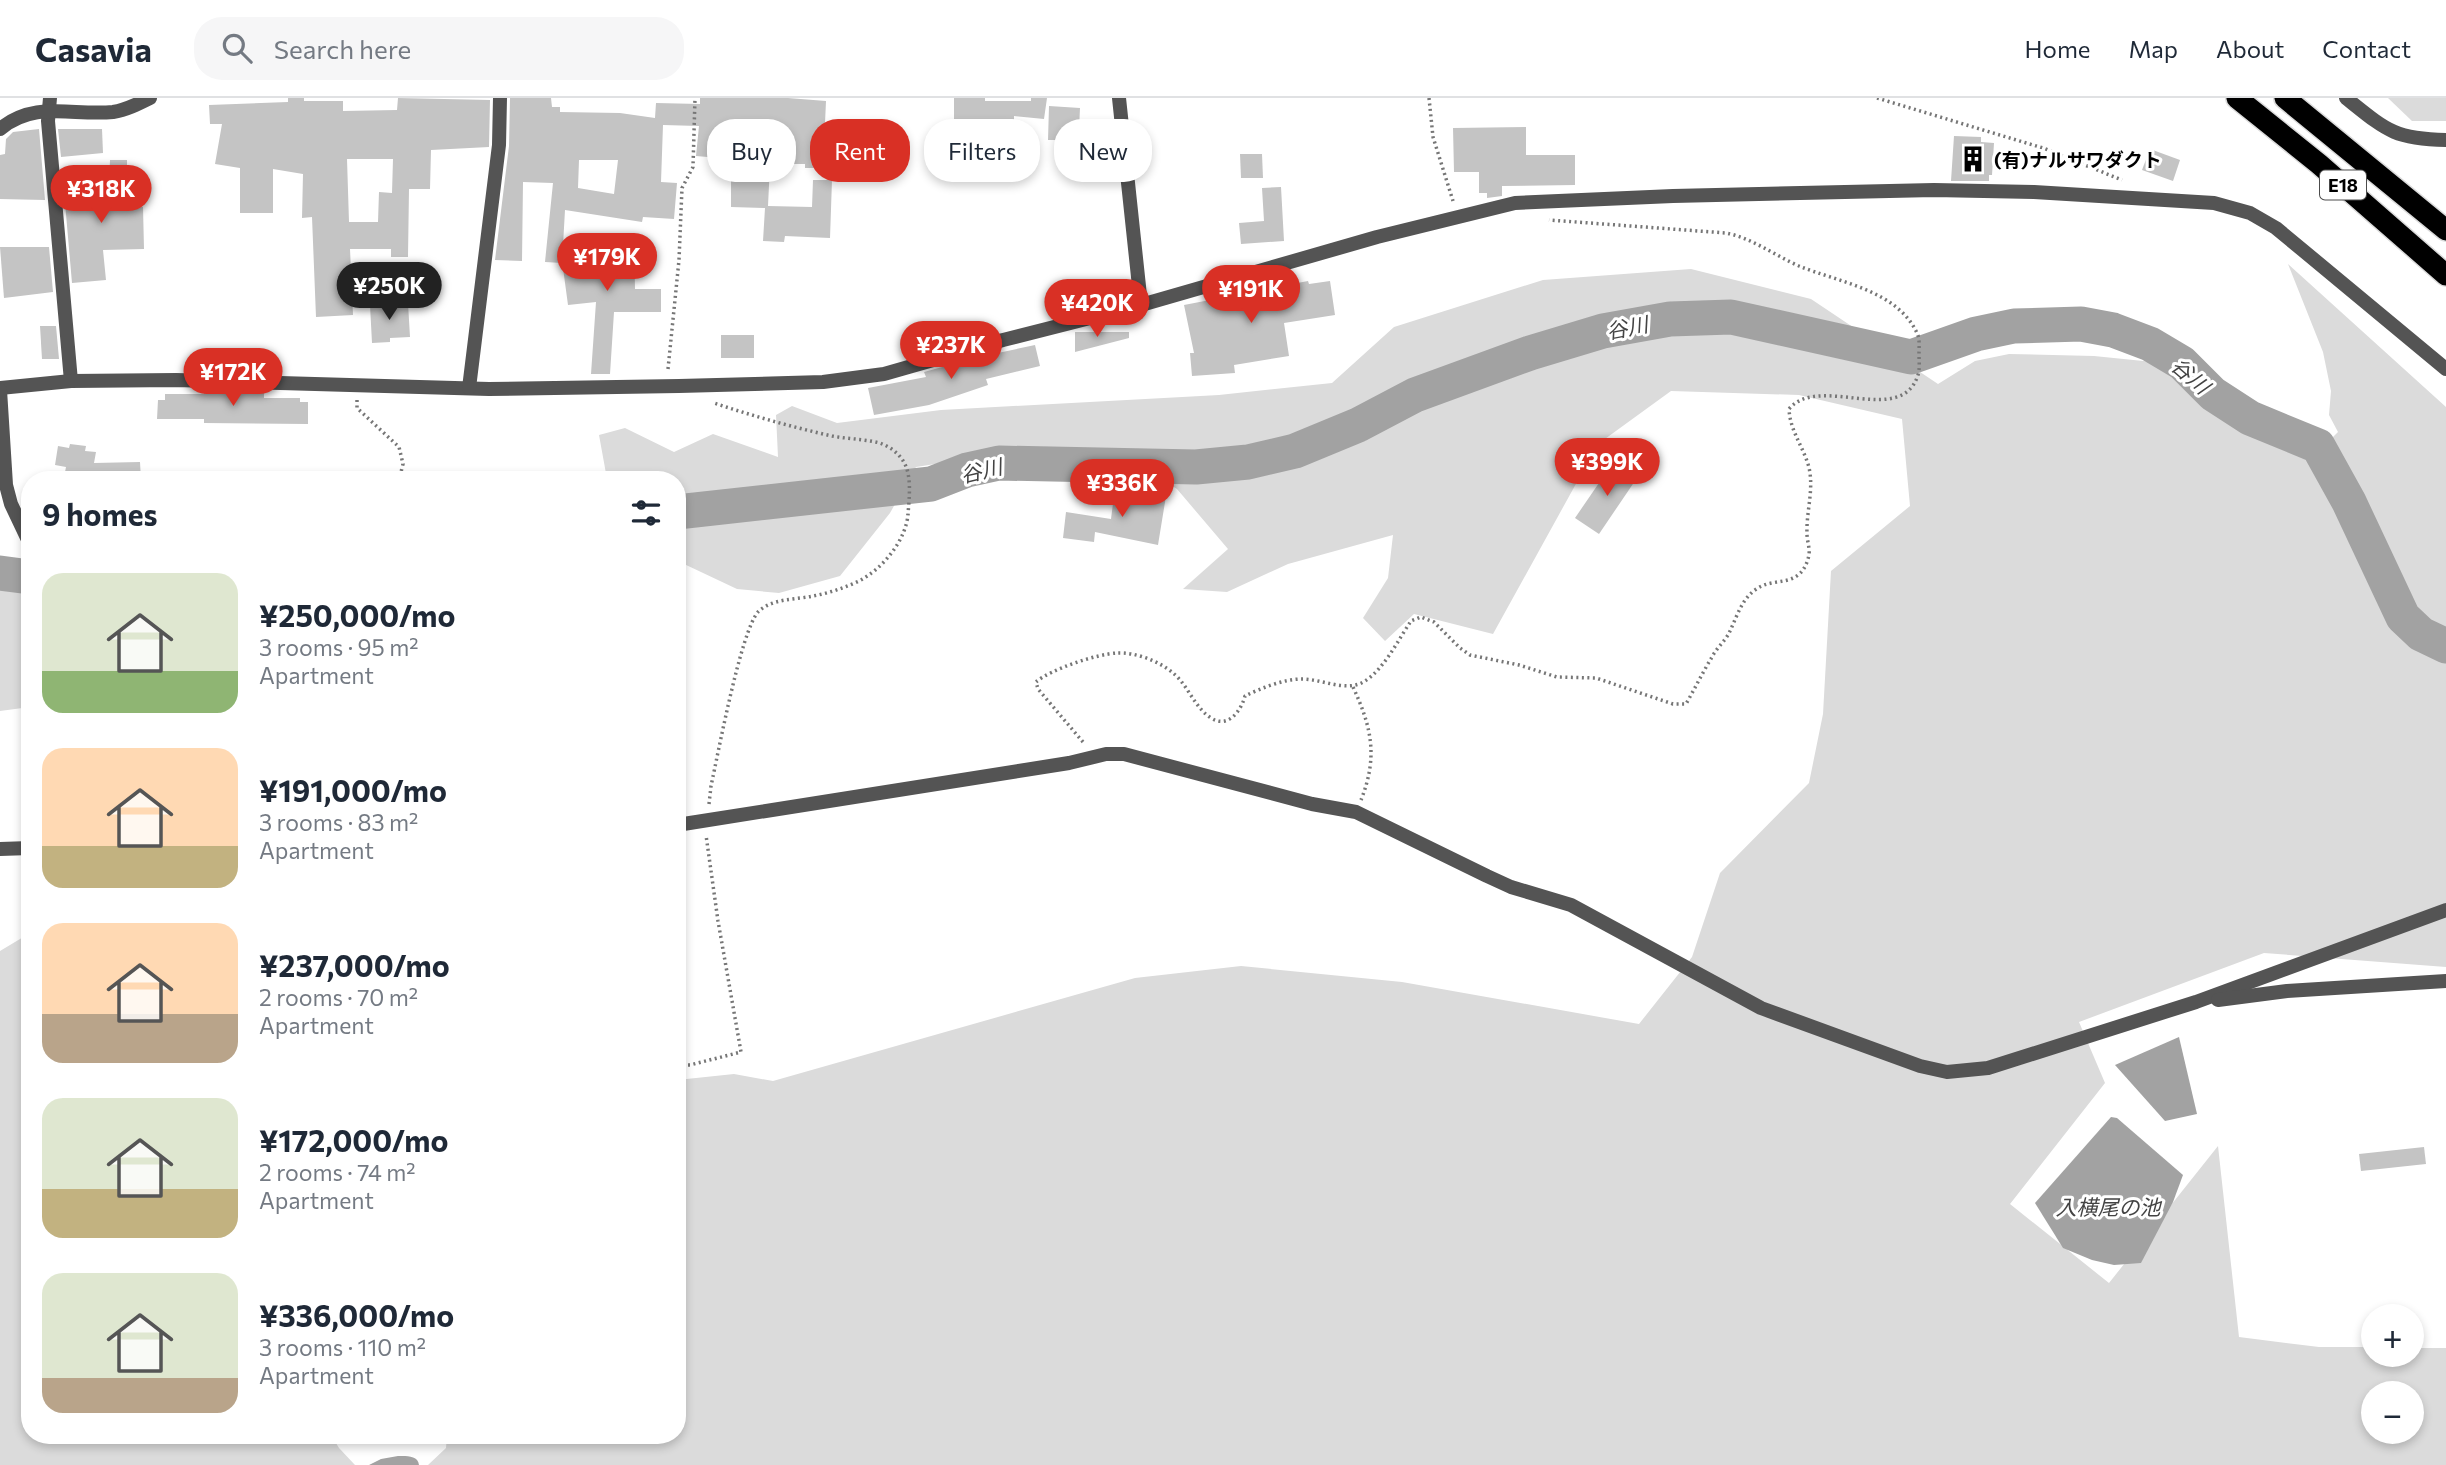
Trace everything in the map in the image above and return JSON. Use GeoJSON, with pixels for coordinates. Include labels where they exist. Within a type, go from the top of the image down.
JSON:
{"type":"FeatureCollection","features":[{"type":"Feature","properties":{"kind":"highway","name":"E18"},"geometry":{"type":"LineString","coordinates":[[2237,98],[2319,164],[2446,275]]}},
{"type":"Feature","properties":{"kind":"highway","name":"E18"},"geometry":{"type":"LineString","coordinates":[[2285,98],[2446,230]]}},
{"type":"Feature","properties":{"kind":"street"},"geometry":{"type":"LineString","coordinates":[[0,130],[21,115],[50,105],[110,112],[120,111],[149,98]]}},
{"type":"Feature","properties":{"kind":"street"},"geometry":{"type":"LineString","coordinates":[[469,388],[499,145],[499,98]]}},
{"type":"Feature","properties":{"kind":"street"},"geometry":{"type":"LineString","coordinates":[[1119,98],[1142,305]]}},
{"type":"Feature","properties":{"kind":"street"},"geometry":{"type":"LineString","coordinates":[[2346,98],[2397,135],[2412,139],[2446,140]]}},
{"type":"Feature","properties":{"kind":"street"},"geometry":{"type":"LineString","coordinates":[[50,105],[48,121],[71,381]]}},
{"type":"Feature","properties":{"kind":"street"},"geometry":{"type":"LineString","coordinates":[[21,526],[11,505],[6,485],[0,389],[71,381],[176,380],[469,388],[823,382],[884,374],[1515,203],[1934,190],[2034,192],[2214,203],[2250,213],[2276,228],[2446,369]]}},
{"type":"Feature","properties":{"kind":"street"},"geometry":{"type":"LineString","coordinates":[[686,824],[1069,763],[1090,757],[1124,754],[1312,804],[1356,812],[1511,887],[1571,905],[1761,1008],[1920,1066],[1947,1072],[1988,1068],[2196,1002],[2446,910]]}},
{"type":"Feature","properties":{"kind":"street"},"geometry":{"type":"LineString","coordinates":[[0,849],[21,848]]}},
{"type":"Feature","properties":{"kind":"street"},"geometry":{"type":"LineString","coordinates":[[2196,1002],[2287,992],[2446,981]]}},
{"type":"Feature","properties":{"kind":"path"},"geometry":{"type":"LineString","coordinates":[[667,386],[679,260],[682,188],[693,167],[695,98]]}},
{"type":"Feature","properties":{"kind":"path"},"geometry":{"type":"LineString","coordinates":[[1429,98],[1433,137],[1449,183],[1457,217]]}},
{"type":"Feature","properties":{"kind":"path"},"geometry":{"type":"LineString","coordinates":[[1877,98],[2043,148],[2126,181]]}},
{"type":"Feature","properties":{"kind":"path"},"geometry":{"type":"LineString","coordinates":[[1090,757],[1082,740],[1038,689],[1036,682],[1044,676],[1075,663],[1118,653],[1141,656],[1173,673],[1209,717],[1218,722],[1226,721],[1235,716],[1245,696],[1296,680],[1353,687],[1375,674],[1411,621],[1421,617],[1434,622],[1460,648],[1470,654],[1556,677],[1596,678],[1673,704],[1686,704],[1753,590],[1797,576],[1810,552],[1807,534],[1811,487],[1809,467],[1791,428],[1789,409],[1796,400],[1816,395],[1875,400],[1899,396],[1907,391],[1919,373],[1918,334],[1905,316],[1893,306],[1863,289],[1776,255],[1742,236],[1544,219]]}},
{"type":"Feature","properties":{"kind":"path"},"geometry":{"type":"LineString","coordinates":[[358,384],[357,408],[399,447],[403,464],[401,471]]}},
{"type":"Feature","properties":{"kind":"path"},"geometry":{"type":"LineString","coordinates":[[686,1065],[741,1052],[718,921],[707,820],[711,786],[741,657],[753,618],[768,604],[841,589],[878,568],[903,534],[908,518],[909,494],[907,468],[891,448],[880,443],[836,437],[764,419],[712,402]]}},
{"type":"Feature","properties":{"kind":"path"},"geometry":{"type":"LineString","coordinates":[[1353,687],[1369,725],[1371,747],[1367,786],[1356,812]]}},
{"type":"Feature","properties":{"kind":"shaded area"},"geometry":{"type":"Polygon","coordinates":[[[2388,98],[2446,98],[2446,121],[2412,121],[2388,98]]]}},
{"type":"Feature","properties":{"kind":"shaded area"},"geometry":{"type":"Polygon","coordinates":[[[2288,264],[2446,407],[2446,967],[2264,953],[2079,1022],[2105,1083],[2010,1204],[2109,1283],[2218,1146],[2239,1337],[2319,1347],[2361,1347],[2361,1367],[2424,1367],[2424,1348],[2446,1348],[2446,1465],[428,1465],[446,1448],[446,1444],[686,1444],[686,1079],[734,1074],[773,1081],[1135,978],[1241,966],[1402,982],[1639,1024],[1692,957],[1720,873],[1809,783],[1823,714],[1831,571],[1910,506],[1902,419],[1799,395],[1671,391],[1598,444],[1493,634],[1414,614],[1385,641],[1363,618],[1388,578],[1393,535],[1288,564],[1227,592],[1183,589],[1228,549],[1177,489],[1118,451],[1030,449],[916,467],[890,513],[840,576],[779,593],[737,589],[686,565],[686,471],[606,471],[599,435],[625,428],[674,452],[713,434],[778,457],[776,415],[792,406],[837,423],[941,410],[1219,395],[1332,383],[1394,327],[1543,280],[1691,269],[1811,299],[1938,384],[1975,361],[2009,354],[2094,356],[2163,363],[2215,412],[2313,457],[2338,432],[2329,415],[2331,391],[2323,352],[2288,264]]]}},
{"type":"Feature","properties":{"kind":"shaded area"},"geometry":{"type":"Polygon","coordinates":[[[0,587],[21,591],[21,708],[0,711],[0,587]]]}},
{"type":"Feature","properties":{"kind":"shaded area"},"geometry":{"type":"Polygon","coordinates":[[[21,938],[21,1444],[337,1444],[355,1465],[0,1465],[0,951],[21,938]]]}},
{"type":"Feature","properties":{"kind":"water"},"geometry":{"type":"Polygon","coordinates":[[[2179,1037],[2197,1114],[2165,1121],[2115,1065],[2179,1037]]]}},
{"type":"Feature","properties":{"kind":"water","name":"入横尾の池"},"geometry":{"type":"Polygon","coordinates":[[[2111,1117],[2117,1118],[2183,1175],[2173,1202],[2141,1263],[2114,1265],[2092,1260],[2063,1248],[2035,1203],[2111,1117]]]}},
{"type":"Feature","properties":{"kind":"water"},"geometry":{"type":"Polygon","coordinates":[[[398,1456],[414,1458],[419,1465],[369,1465],[381,1459],[398,1456]]]}},
{"type":"Feature","properties":{"kind":"building"},"geometry":{"type":"Polygon","coordinates":[[[288,98],[304,98],[304,101],[343,101],[343,111],[397,110],[398,98],[490,100],[489,147],[431,150],[430,189],[409,189],[408,257],[391,257],[391,249],[350,249],[353,315],[316,317],[312,217],[302,218],[303,174],[273,169],[273,213],[240,213],[240,168],[215,164],[222,124],[210,124],[209,105],[288,102],[288,98]],[[347,159],[349,222],[378,222],[379,192],[392,193],[393,159],[347,159]]]}},
{"type":"Feature","properties":{"kind":"building"},"geometry":{"type":"Polygon","coordinates":[[[510,98],[551,98],[552,107],[560,107],[560,112],[620,113],[655,118],[656,103],[700,104],[700,98],[826,101],[825,119],[810,119],[810,168],[805,168],[805,164],[796,164],[796,119],[707,119],[707,157],[696,156],[699,126],[663,125],[661,182],[677,183],[674,219],[643,217],[642,222],[565,210],[562,263],[545,262],[553,183],[523,182],[522,261],[495,260],[509,146],[510,98]],[[579,160],[578,188],[614,194],[618,160],[579,160]]]}},
{"type":"Feature","properties":{"kind":"building"},"geometry":{"type":"Polygon","coordinates":[[[954,98],[1031,101],[1031,98],[1047,98],[1044,119],[1014,116],[1014,119],[954,119],[954,98]]]}},
{"type":"Feature","properties":{"kind":"building"},"geometry":{"type":"Polygon","coordinates":[[[1049,106],[1080,108],[1079,119],[1054,119],[1054,140],[1048,140],[1049,106]]]}},
{"type":"Feature","properties":{"kind":"building"},"geometry":{"type":"Polygon","coordinates":[[[1526,127],[1526,155],[1575,155],[1575,185],[1502,186],[1502,196],[1487,198],[1487,193],[1479,193],[1479,172],[1454,172],[1453,128],[1526,127]]]}},
{"type":"Feature","properties":{"kind":"building"},"geometry":{"type":"Polygon","coordinates":[[[39,129],[45,200],[0,199],[0,155],[5,154],[6,139],[13,132],[39,129]]]}},
{"type":"Feature","properties":{"kind":"building"},"geometry":{"type":"Polygon","coordinates":[[[58,129],[102,129],[103,153],[61,157],[58,129]]]}},
{"type":"Feature","properties":{"kind":"building","name":"(有)ナルサワダクト"},"geometry":{"type":"Polygon","coordinates":[[[1954,136],[1981,137],[1981,142],[1994,143],[1992,175],[1989,175],[1989,181],[1951,181],[1954,136]]]}},
{"type":"Feature","properties":{"kind":"building"},"geometry":{"type":"Polygon","coordinates":[[[2150,149],[2180,160],[2173,181],[2142,170],[2150,149]]]}},
{"type":"Feature","properties":{"kind":"building"},"geometry":{"type":"Polygon","coordinates":[[[1240,154],[1262,154],[1263,178],[1241,178],[1240,154]]]}},
{"type":"Feature","properties":{"kind":"building"},"geometry":{"type":"Polygon","coordinates":[[[110,160],[127,160],[127,208],[143,207],[144,249],[103,250],[106,280],[72,283],[64,191],[109,186],[110,160]]]}},
{"type":"Feature","properties":{"kind":"building"},"geometry":{"type":"Polygon","coordinates":[[[731,182],[769,182],[768,206],[812,207],[813,182],[832,182],[830,238],[785,236],[784,242],[763,241],[765,208],[731,207],[731,182]]]}},
{"type":"Feature","properties":{"kind":"building"},"geometry":{"type":"Polygon","coordinates":[[[1281,187],[1284,241],[1241,244],[1239,223],[1264,221],[1262,188],[1281,187]]]}},
{"type":"Feature","properties":{"kind":"building"},"geometry":{"type":"Polygon","coordinates":[[[599,244],[634,244],[635,289],[661,289],[661,312],[614,312],[610,374],[591,374],[596,302],[568,305],[563,268],[563,251],[599,251],[599,244]]]}},
{"type":"Feature","properties":{"kind":"building"},"geometry":{"type":"Polygon","coordinates":[[[0,247],[49,247],[53,292],[4,298],[0,247]]]}},
{"type":"Feature","properties":{"kind":"building"},"geometry":{"type":"Polygon","coordinates":[[[1308,281],[1309,284],[1330,281],[1335,315],[1284,323],[1289,356],[1234,365],[1235,373],[1192,376],[1190,353],[1194,353],[1184,305],[1308,281]]]}},
{"type":"Feature","properties":{"kind":"building"},"geometry":{"type":"Polygon","coordinates":[[[408,303],[410,337],[390,338],[390,342],[372,343],[370,305],[408,303]]]}},
{"type":"Feature","properties":{"kind":"building"},"geometry":{"type":"Polygon","coordinates":[[[40,326],[56,326],[59,359],[42,359],[40,326]]]}},
{"type":"Feature","properties":{"kind":"building"},"geometry":{"type":"Polygon","coordinates":[[[1075,332],[1129,332],[1129,338],[1075,352],[1075,332]]]}},
{"type":"Feature","properties":{"kind":"building"},"geometry":{"type":"Polygon","coordinates":[[[721,335],[754,335],[754,358],[721,358],[721,335]]]}},
{"type":"Feature","properties":{"kind":"building"},"geometry":{"type":"Polygon","coordinates":[[[1035,345],[1040,366],[986,379],[988,385],[929,405],[874,415],[868,388],[926,377],[924,372],[1035,345]]]}},
{"type":"Feature","properties":{"kind":"building"},"geometry":{"type":"Polygon","coordinates":[[[204,391],[264,393],[264,398],[300,398],[300,402],[308,402],[308,424],[204,423],[204,419],[157,419],[158,400],[165,400],[165,394],[204,394],[204,391]]]}},
{"type":"Feature","properties":{"kind":"building"},"geometry":{"type":"Polygon","coordinates":[[[70,444],[86,446],[85,451],[96,452],[94,463],[140,462],[140,471],[65,471],[66,467],[55,465],[58,446],[69,448],[70,444]]]}},
{"type":"Feature","properties":{"kind":"building"},"geometry":{"type":"Polygon","coordinates":[[[1612,464],[1620,470],[1623,464],[1639,475],[1599,534],[1575,518],[1612,464]]]}},
{"type":"Feature","properties":{"kind":"building"},"geometry":{"type":"Polygon","coordinates":[[[1115,488],[1166,496],[1158,545],[1095,532],[1094,542],[1063,538],[1066,512],[1111,519],[1115,488]]]}},
{"type":"Feature","properties":{"kind":"building"},"geometry":{"type":"Polygon","coordinates":[[[2424,1147],[2426,1164],[2361,1171],[2359,1154],[2424,1147]]]}},
{"type":"Feature","properties":{"kind":"waterway","name":"谷川"},"geometry":{"type":"LineString","coordinates":[[686,511],[931,484],[967,470],[999,463],[1196,467],[1248,462],[1295,451],[1358,425],[1415,395],[1530,353],[1603,331],[1670,319],[1731,317],[1911,357],[1976,334],[2014,326],[2081,324],[2113,330],[2150,344],[2182,363],[2213,394],[2250,418],[2318,446],[2349,502],[2403,617],[2421,634],[2446,646]]}},
{"type":"Feature","properties":{"kind":"waterway","name":"谷川"},"geometry":{"type":"LineString","coordinates":[[0,573],[21,576]]}},
{"type":"Feature","properties":{"kind":"place","name":"(有)ナルサワダクト"},"geometry":{"type":"Point","coordinates":[1973,159]}}]}
